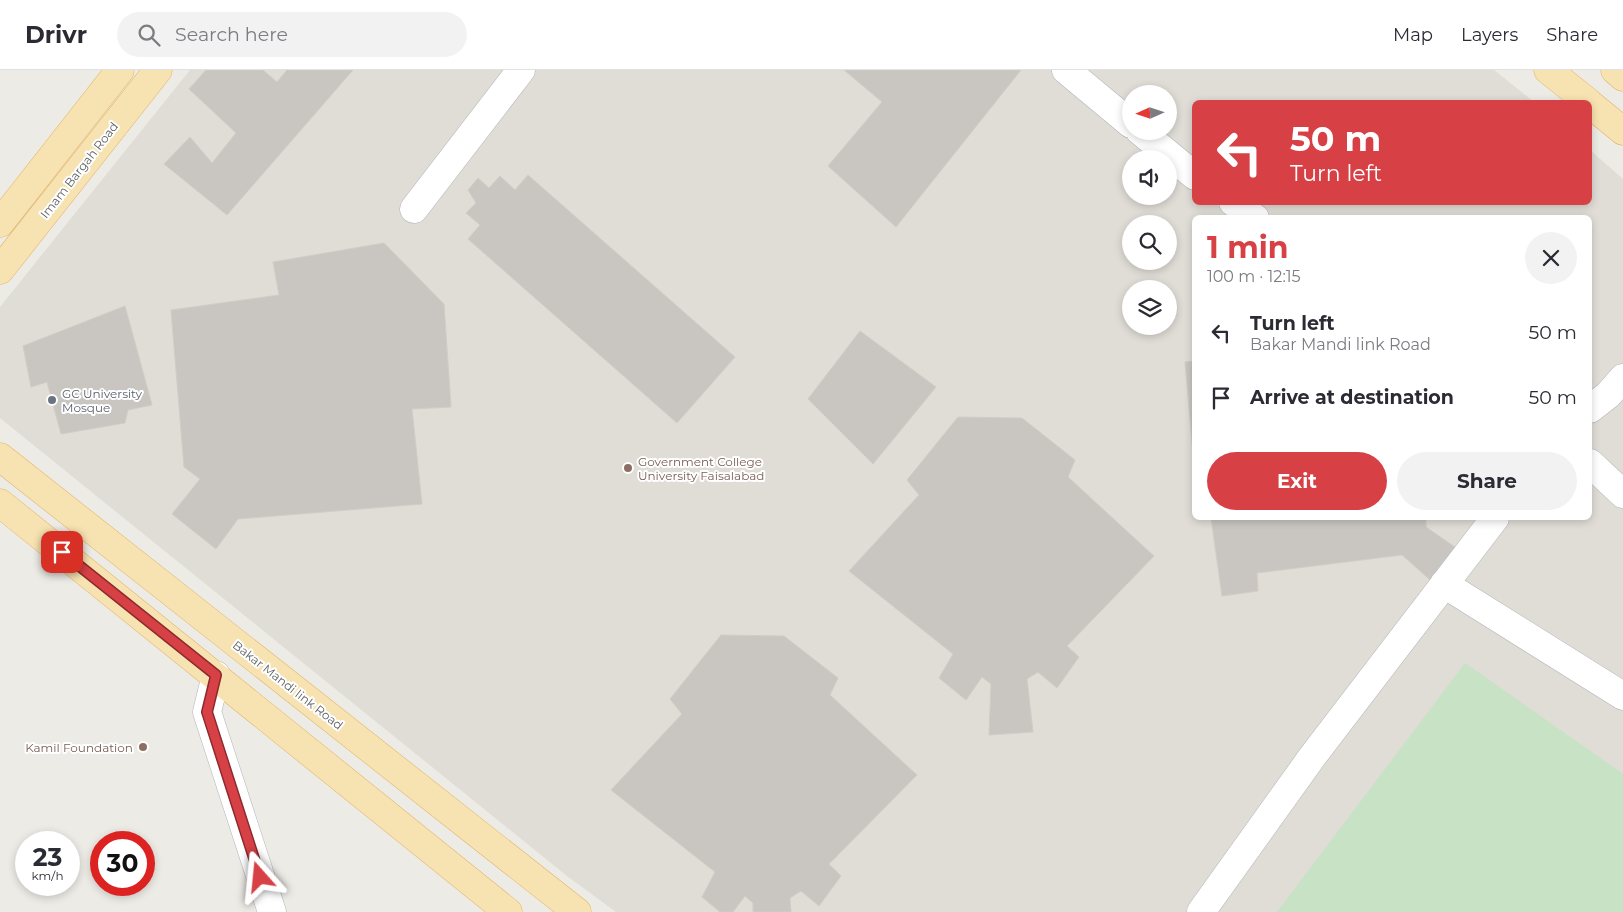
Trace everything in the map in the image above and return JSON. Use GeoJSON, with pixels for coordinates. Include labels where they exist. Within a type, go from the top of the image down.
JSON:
{"type":"FeatureCollection","features":[{"type":"Feature","properties":{"kind":"main road"},"geometry":{"type":"LineString","coordinates":[[0,223],[120,70]]}},
{"type":"Feature","properties":{"kind":"main road","name":"Imam Bargah Road"},"geometry":{"type":"LineString","coordinates":[[0,270],[158,70]]}},
{"type":"Feature","properties":{"kind":"main road"},"geometry":{"type":"LineString","coordinates":[[1548,70],[1585,100]]}},
{"type":"Feature","properties":{"kind":"main road"},"geometry":{"type":"LineString","coordinates":[[1615,70],[1623,76]]}},
{"type":"Feature","properties":{"kind":"main road"},"geometry":{"type":"LineString","coordinates":[[1592,105],[1623,131]]}},
{"type":"Feature","properties":{"kind":"main road","name":"Bakar Mandi link Road"},"geometry":{"type":"LineString","coordinates":[[0,457],[577,912]]}},
{"type":"Feature","properties":{"kind":"main road"},"geometry":{"type":"LineString","coordinates":[[0,503],[508,912]]}},
{"type":"Feature","properties":{"kind":"street"},"geometry":{"type":"LineString","coordinates":[[414,209],[521,70]]}},
{"type":"Feature","properties":{"kind":"street"},"geometry":{"type":"LineString","coordinates":[[1066,70],[1122,117]]}},
{"type":"Feature","properties":{"kind":"street"},"geometry":{"type":"LineString","coordinates":[[1151,140],[1192,174]]}},
{"type":"Feature","properties":{"kind":"street"},"geometry":{"type":"LineString","coordinates":[[1237,205],[1251,215]]}},
{"type":"Feature","properties":{"kind":"street"},"geometry":{"type":"LineString","coordinates":[[1592,407],[1623,378]]}},
{"type":"Feature","properties":{"kind":"street"},"geometry":{"type":"LineString","coordinates":[[1592,465],[1623,494]]}},
{"type":"Feature","properties":{"kind":"street"},"geometry":{"type":"LineString","coordinates":[[1201,912],[1312,757],[1493,520]]}},
{"type":"Feature","properties":{"kind":"street"},"geometry":{"type":"LineString","coordinates":[[1444,584],[1623,696]]}},
{"type":"Feature","properties":{"kind":"street"},"geometry":{"type":"LineString","coordinates":[[216,675],[207,712],[272,912]]}},
{"type":"Feature","properties":{"kind":"shaded area","name":"Government College University Faisalabad"},"geometry":{"type":"Polygon","coordinates":[[[190,70],[1494,70],[1532,100],[1192,100],[1192,205],[1592,205],[1592,152],[1623,179],[1623,912],[616,912],[567,876],[0,418],[0,307],[190,70]]]}},
{"type":"Feature","properties":{"kind":"green space"},"geometry":{"type":"Polygon","coordinates":[[[1465,663],[1623,774],[1623,912],[1277,912],[1465,663]]]}},
{"type":"Feature","properties":{"kind":"building"},"geometry":{"type":"Polygon","coordinates":[[[206,70],[263,70],[277,82],[287,70],[353,70],[227,215],[164,164],[190,137],[212,163],[236,133],[189,89],[206,70]]]}},
{"type":"Feature","properties":{"kind":"building"},"geometry":{"type":"Polygon","coordinates":[[[844,70],[1021,70],[896,227],[828,166],[882,102],[844,70]]]}},
{"type":"Feature","properties":{"kind":"building"},"geometry":{"type":"Polygon","coordinates":[[[528,175],[735,357],[677,423],[468,239],[480,225],[466,213],[476,203],[468,190],[478,178],[489,188],[500,176],[515,190],[528,175]]]}},
{"type":"Feature","properties":{"kind":"building"},"geometry":{"type":"Polygon","coordinates":[[[384,243],[444,304],[451,407],[412,409],[422,504],[238,519],[216,549],[172,514],[200,479],[184,467],[171,310],[279,295],[273,262],[384,243]]]}},
{"type":"Feature","properties":{"kind":"building"},"geometry":{"type":"Polygon","coordinates":[[[125,306],[152,405],[128,410],[125,423],[61,434],[47,382],[31,387],[23,346],[125,306]]]}},
{"type":"Feature","properties":{"kind":"building"},"geometry":{"type":"Polygon","coordinates":[[[860,331],[936,387],[873,464],[808,399],[860,331]]]}},
{"type":"Feature","properties":{"kind":"building"},"geometry":{"type":"Polygon","coordinates":[[[1192,361],[1192,442],[1185,362],[1192,361]]]}},
{"type":"Feature","properties":{"kind":"building"},"geometry":{"type":"Polygon","coordinates":[[[958,417],[1022,418],[1075,460],[1068,477],[1154,556],[1067,646],[1079,657],[1057,688],[1038,672],[1027,679],[1033,732],[989,735],[991,684],[982,677],[966,700],[939,678],[953,654],[849,571],[919,495],[907,480],[958,417]]]}},
{"type":"Feature","properties":{"kind":"building"},"geometry":{"type":"Polygon","coordinates":[[[1211,520],[1426,520],[1426,527],[1462,552],[1437,586],[1402,555],[1257,573],[1258,591],[1222,596],[1211,520]]]}},
{"type":"Feature","properties":{"kind":"building"},"geometry":{"type":"Polygon","coordinates":[[[721,635],[784,636],[838,678],[830,695],[917,775],[829,864],[841,876],[819,906],[801,891],[790,898],[791,912],[753,912],[753,903],[745,896],[733,912],[720,912],[702,897],[715,872],[611,790],[682,714],[670,699],[721,635]]]}},
{"type":"Feature","properties":{"kind":"place","name":"GC University Mosque"},"geometry":{"type":"Point","coordinates":[52,400]}},
{"type":"Feature","properties":{"kind":"place","name":"Government College University Faisalabad"},"geometry":{"type":"Point","coordinates":[628,468]}},
{"type":"Feature","properties":{"kind":"place","name":"Kamil Foundation"},"geometry":{"type":"Point","coordinates":[143,747]}},
{"type":"Feature","properties":{"kind":"route"},"geometry":{"type":"LineString","coordinates":[[62,552],[216,675],[207,712],[260,877]]}}]}
